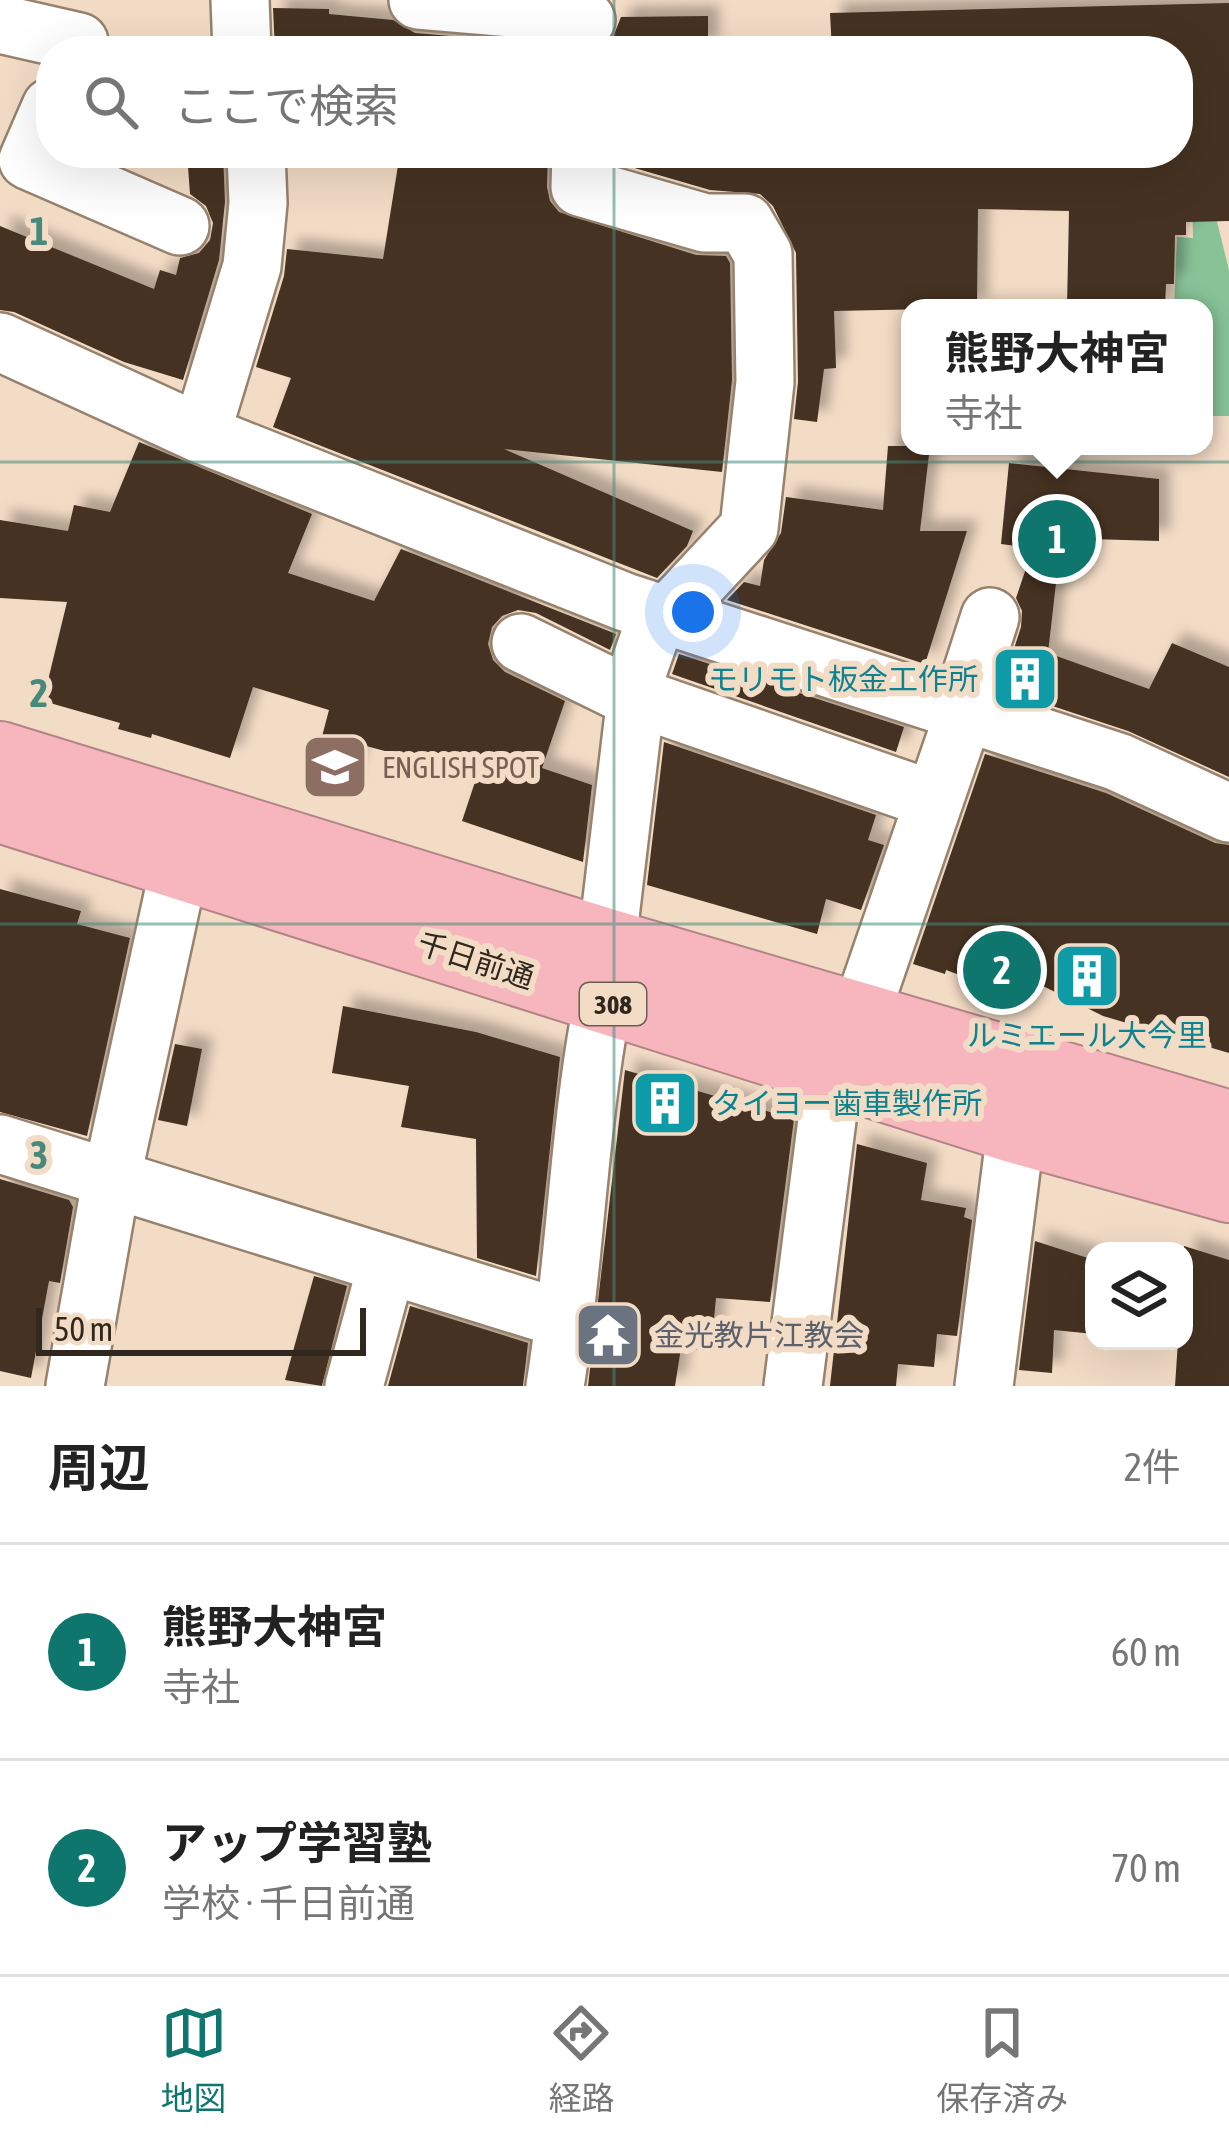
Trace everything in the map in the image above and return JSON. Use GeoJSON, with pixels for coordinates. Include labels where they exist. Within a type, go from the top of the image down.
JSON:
{"type":"FeatureCollection","features":[{"type":"Feature","properties":{"kind":"highway","name":"千日前通"},"geometry":{"type":"LineString","coordinates":[[0,755],[605,971]]}},
{"type":"Feature","properties":{"kind":"highway","name":"千日前通"},"geometry":{"type":"LineString","coordinates":[[0,809],[180,864],[605,971],[847,1044],[1229,1124]]}},
{"type":"Feature","properties":{"kind":"highway","name":"千日前通"},"geometry":{"type":"LineString","coordinates":[[847,1044],[1016,1130],[1229,1189]]}},
{"type":"Feature","properties":{"kind":"street"},"geometry":{"type":"LineString","coordinates":[[240,0],[241,36]]}},
{"type":"Feature","properties":{"kind":"street"},"geometry":{"type":"LineString","coordinates":[[418,0],[547,11],[586,24]]}},
{"type":"Feature","properties":{"kind":"street"},"geometry":{"type":"LineString","coordinates":[[0,24],[84,31]]}},
{"type":"Feature","properties":{"kind":"street"},"geometry":{"type":"LineString","coordinates":[[46,168],[180,226]]}},
{"type":"Feature","properties":{"kind":"street"},"geometry":{"type":"LineString","coordinates":[[201,434],[252,266],[257,168]]}},
{"type":"Feature","properties":{"kind":"street"},"geometry":{"type":"LineString","coordinates":[[556,1386],[633,697],[662,614],[749,528],[766,382],[764,254],[745,224],[705,224],[580,187],[581,168]]}},
{"type":"Feature","properties":{"kind":"street"},"geometry":{"type":"LineString","coordinates":[[0,341],[201,434],[662,614],[1118,762],[1229,813]]}},
{"type":"Feature","properties":{"kind":"street"},"geometry":{"type":"LineString","coordinates":[[794,1386],[847,1044],[933,800],[990,617]]}},
{"type":"Feature","properties":{"kind":"street"},"geometry":{"type":"LineString","coordinates":[[521,643],[633,697],[933,800]]}},
{"type":"Feature","properties":{"kind":"street"},"geometry":{"type":"LineString","coordinates":[[74,1386],[112,1177],[180,864]]}},
{"type":"Feature","properties":{"kind":"street"},"geometry":{"type":"LineString","coordinates":[[984,1386],[1016,1130]]}},
{"type":"Feature","properties":{"kind":"street"},"geometry":{"type":"LineString","coordinates":[[0,1144],[566,1320]]}},
{"type":"Feature","properties":{"kind":"street"},"geometry":{"type":"LineString","coordinates":[[354,1386],[387,1264]]}},
{"type":"Feature","properties":{"kind":"green space"},"geometry":{"type":"Polygon","coordinates":[[[1192,193],[1210,193],[1229,270],[1229,416],[1213,416],[1213,299],[1174,299],[1177,237],[1193,238],[1192,193]]]}},
{"type":"Feature","properties":{"kind":"building"},"geometry":{"type":"Polygon","coordinates":[[[1229,3],[1229,221],[1186,222],[1186,235],[1175,235],[1174,284],[1166,284],[1165,299],[1067,299],[1069,211],[978,209],[977,299],[901,299],[901,310],[834,311],[836,368],[824,369],[817,422],[794,419],[796,253],[773,206],[760,194],[710,190],[635,168],[1193,168],[1193,36],[831,36],[830,13],[1229,3]]]}},
{"type":"Feature","properties":{"kind":"building"},"geometry":{"type":"Polygon","coordinates":[[[273,8],[329,9],[329,14],[393,20],[415,33],[451,36],[274,36],[273,8]]]}},
{"type":"Feature","properties":{"kind":"building"},"geometry":{"type":"Polygon","coordinates":[[[708,16],[708,36],[613,36],[621,17],[708,16]]]}},
{"type":"Feature","properties":{"kind":"building"},"geometry":{"type":"Polygon","coordinates":[[[188,168],[224,168],[219,260],[183,380],[124,362],[0,310],[0,226],[154,289],[160,270],[176,275],[180,258],[199,253],[210,240],[213,223],[206,206],[190,194],[188,168]]]}},
{"type":"Feature","properties":{"kind":"building"},"geometry":{"type":"Polygon","coordinates":[[[398,168],[548,168],[550,201],[559,212],[696,255],[726,256],[730,263],[732,380],[722,472],[504,449],[693,531],[687,546],[657,578],[273,427],[291,378],[256,367],[284,276],[287,249],[383,259],[398,168]]]}},
{"type":"Feature","properties":{"kind":"building"},"geometry":{"type":"Polygon","coordinates":[[[139,442],[312,514],[288,573],[374,601],[401,549],[616,634],[610,650],[536,613],[518,610],[502,616],[492,627],[488,644],[493,660],[505,672],[565,701],[542,768],[592,785],[583,862],[462,821],[477,776],[359,744],[345,795],[309,786],[329,710],[253,687],[230,758],[152,734],[151,738],[118,729],[120,723],[43,701],[67,602],[0,598],[0,520],[68,531],[74,505],[110,512],[139,442]]]}},
{"type":"Feature","properties":{"kind":"building"},"geometry":{"type":"Polygon","coordinates":[[[888,446],[901,446],[901,455],[929,455],[920,531],[967,531],[925,664],[727,600],[744,582],[760,586],[764,560],[781,533],[786,497],[883,510],[888,446]]]}},
{"type":"Feature","properties":{"kind":"building"},"geometry":{"type":"Polygon","coordinates":[[[1009,463],[1159,479],[1159,541],[1090,539],[1089,551],[1060,548],[1048,653],[1149,689],[1172,643],[1229,667],[1229,777],[1128,731],[1001,689],[1021,627],[1022,611],[1016,598],[1033,548],[1001,544],[1009,463]]]}},
{"type":"Feature","properties":{"kind":"building"},"geometry":{"type":"Polygon","coordinates":[[[679,654],[904,727],[896,752],[672,674],[679,654]]]}},
{"type":"Feature","properties":{"kind":"building"},"geometry":{"type":"Polygon","coordinates":[[[664,742],[876,815],[868,840],[884,845],[861,910],[826,899],[817,934],[647,885],[664,742]]]}},
{"type":"Feature","properties":{"kind":"building"},"geometry":{"type":"Polygon","coordinates":[[[985,754],[1106,793],[1215,843],[1229,845],[1229,1053],[1103,1016],[1029,979],[1022,998],[946,970],[945,974],[913,964],[985,754]]]}},
{"type":"Feature","properties":{"kind":"building"},"geometry":{"type":"Polygon","coordinates":[[[0,889],[81,911],[77,924],[130,938],[87,1136],[0,1112],[0,889]]]}},
{"type":"Feature","properties":{"kind":"building"},"geometry":{"type":"Polygon","coordinates":[[[343,1006],[476,1032],[560,1057],[536,1276],[477,1258],[476,1139],[401,1127],[409,1086],[332,1073],[343,1006]]]}},
{"type":"Feature","properties":{"kind":"building"},"geometry":{"type":"Polygon","coordinates":[[[175,1044],[202,1049],[187,1126],[158,1120],[175,1044]]]}},
{"type":"Feature","properties":{"kind":"building"},"geometry":{"type":"Polygon","coordinates":[[[625,1070],[794,1119],[770,1302],[716,1298],[711,1351],[681,1348],[675,1386],[588,1386],[625,1070]]]}},
{"type":"Feature","properties":{"kind":"building"},"geometry":{"type":"Polygon","coordinates":[[[857,1144],[927,1163],[921,1200],[966,1208],[964,1217],[972,1220],[957,1336],[937,1334],[934,1367],[898,1364],[896,1386],[830,1386],[857,1144]]]}},
{"type":"Feature","properties":{"kind":"building"},"geometry":{"type":"Polygon","coordinates":[[[0,1179],[69,1200],[73,1207],[60,1283],[49,1281],[31,1378],[0,1371],[0,1179]]]}},
{"type":"Feature","properties":{"kind":"building"},"geometry":{"type":"Polygon","coordinates":[[[1035,1241],[1085,1257],[1085,1333],[1054,1330],[1052,1373],[1019,1370],[1035,1241]]]}},
{"type":"Feature","properties":{"kind":"building"},"geometry":{"type":"Polygon","coordinates":[[[1193,1249],[1229,1260],[1229,1386],[1175,1386],[1177,1350],[1193,1350],[1193,1249]]]}},
{"type":"Feature","properties":{"kind":"building"},"geometry":{"type":"Polygon","coordinates":[[[314,1276],[347,1286],[322,1386],[285,1380],[314,1276]]]}},
{"type":"Feature","properties":{"kind":"building"},"geometry":{"type":"Polygon","coordinates":[[[410,1306],[528,1343],[523,1386],[388,1386],[410,1306]]]}},
{"type":"Feature","properties":{"kind":"place","name":"熊野大神宮"},"geometry":{"type":"Point","coordinates":[1057,539]}},
{"type":"Feature","properties":{"kind":"place","name":"モリモト板金工作所"},"geometry":{"type":"Point","coordinates":[1025,679]}},
{"type":"Feature","properties":{"kind":"place","name":"ENGLISH SPOT"},"geometry":{"type":"Point","coordinates":[335,767]}},
{"type":"Feature","properties":{"kind":"place","name":"アップ学習塾"},"geometry":{"type":"Point","coordinates":[1002,970]}},
{"type":"Feature","properties":{"kind":"place","name":"ルミエール大今里"},"geometry":{"type":"Point","coordinates":[1087,976]}},
{"type":"Feature","properties":{"kind":"place","name":"タイヨー歯車製作所"},"geometry":{"type":"Point","coordinates":[665,1103]}},
{"type":"Feature","properties":{"kind":"place","name":"金光教片江教会"},"geometry":{"type":"Point","coordinates":[608,1335]}}]}
